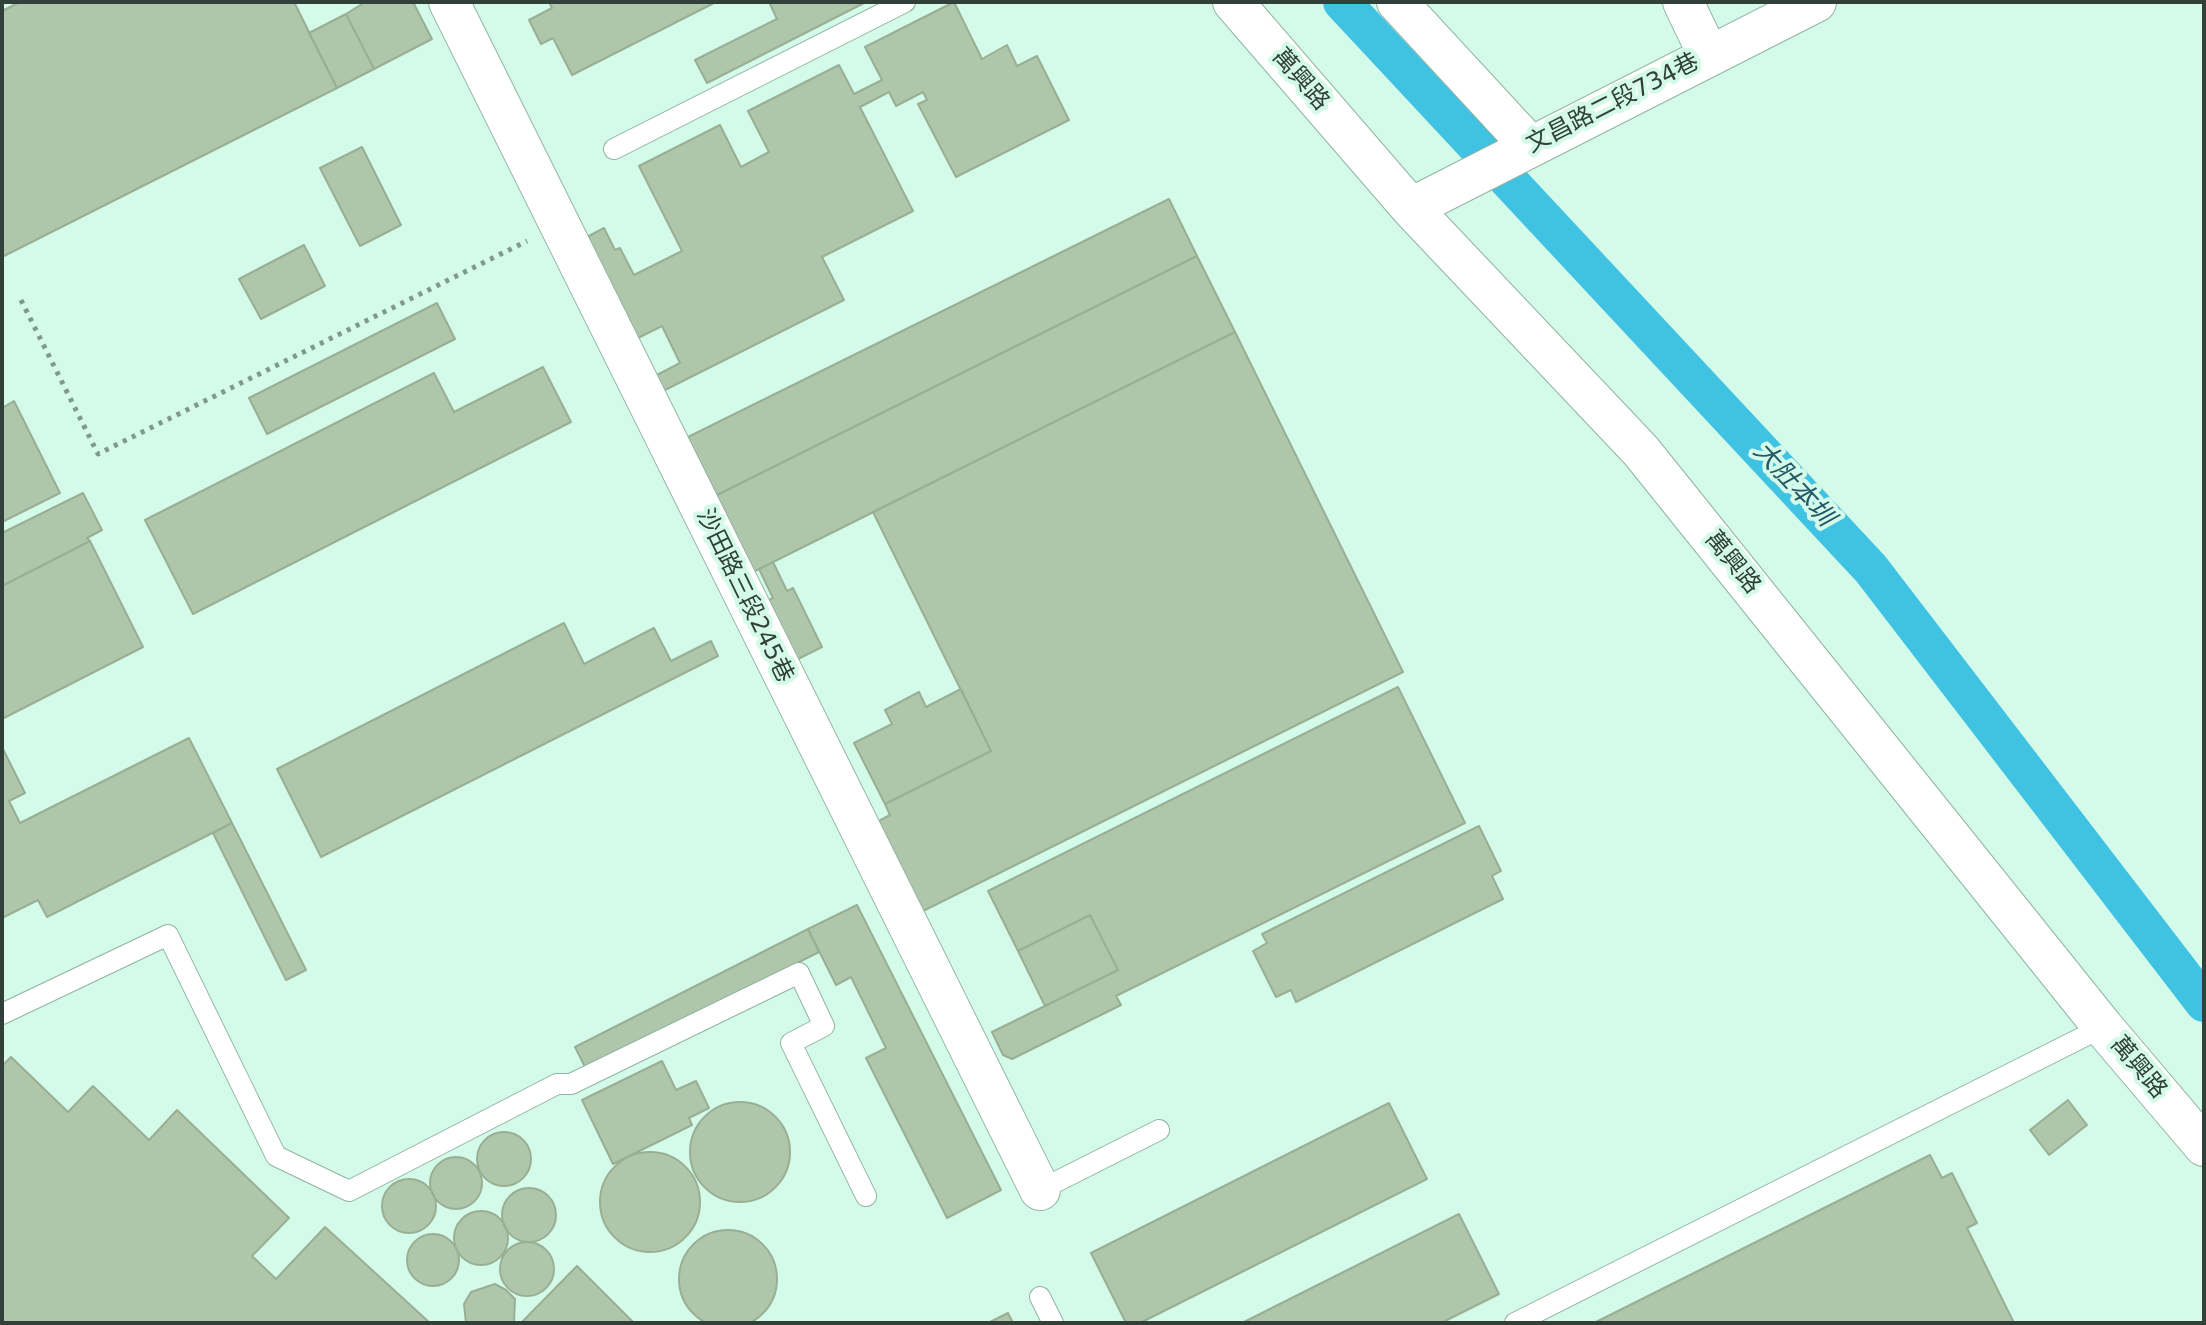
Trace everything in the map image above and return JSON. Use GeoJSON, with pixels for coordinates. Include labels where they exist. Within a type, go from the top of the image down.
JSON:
{"type":"FeatureCollection","features":[{"type":"Feature","properties":{"kind":"street","name":"沙田路三段245巷"},"geometry":{"type":"LineString","coordinates":[[449,2],[1040,1190]]}},
{"type":"Feature","properties":{"kind":"street","name":"萬興路"},"geometry":{"type":"LineString","coordinates":[[1233,2],[1411,208],[1641,451],[2103,1027],[2204,1146]]}},
{"type":"Feature","properties":{"kind":"street"},"geometry":{"type":"LineString","coordinates":[[1397,2],[1530,146]]}},
{"type":"Feature","properties":{"kind":"street"},"geometry":{"type":"LineString","coordinates":[[1683,2],[1709,56]]}},
{"type":"Feature","properties":{"kind":"street","name":"文昌路二段734巷"},"geometry":{"type":"LineString","coordinates":[[1411,208],[1816,2]]}},
{"type":"Feature","properties":{"kind":"lane"},"geometry":{"type":"LineString","coordinates":[[614,149],[905,2]]}},
{"type":"Feature","properties":{"kind":"lane"},"geometry":{"type":"LineString","coordinates":[[2,1014],[168,935],[276,1156],[349,1191],[557,1084],[571,1084],[799,973],[824,1026],[791,1043],[866,1196]]}},
{"type":"Feature","properties":{"kind":"lane"},"geometry":{"type":"LineString","coordinates":[[1515,1323],[2103,1027]]}},
{"type":"Feature","properties":{"kind":"lane"},"geometry":{"type":"LineString","coordinates":[[1040,1190],[1159,1130]]}},
{"type":"Feature","properties":{"kind":"lane"},"geometry":{"type":"LineString","coordinates":[[1040,1297],[1053,1323]]}},
{"type":"Feature","properties":{"kind":"path"},"geometry":{"type":"LineString","coordinates":[[21,300],[98,454],[560,225]]}},
{"type":"Feature","properties":{"kind":"building"},"geometry":{"type":"Polygon","coordinates":[[[20,2],[294,2],[337,88],[2,257],[2,11],[20,2]]]}},
{"type":"Feature","properties":{"kind":"building"},"geometry":{"type":"Polygon","coordinates":[[[365,2],[413,2],[432,39],[374,69],[346,14],[365,2]]]}},
{"type":"Feature","properties":{"kind":"building"},"geometry":{"type":"Polygon","coordinates":[[[549,2],[716,2],[572,75],[553,38],[541,44],[529,20],[552,8],[549,2]]]}},
{"type":"Feature","properties":{"kind":"building"},"geometry":{"type":"Polygon","coordinates":[[[769,2],[866,2],[707,83],[695,60],[777,19],[769,2]]]}},
{"type":"Feature","properties":{"kind":"building"},"geometry":{"type":"Polygon","coordinates":[[[954,2],[982,59],[1007,45],[1017,66],[1037,56],[1069,120],[956,177],[918,104],[927,100],[923,92],[896,106],[889,92],[860,107],[913,211],[822,257],[844,300],[663,391],[655,376],[680,363],[662,326],[636,339],[585,238],[604,228],[615,250],[620,248],[634,275],[682,251],[639,166],[720,125],[741,167],[769,152],[748,111],[839,65],[854,94],[882,80],[865,47],[954,2]]]}},
{"type":"Feature","properties":{"kind":"building"},"geometry":{"type":"Polygon","coordinates":[[[346,14],[374,69],[337,88],[309,33],[346,14]]]}},
{"type":"Feature","properties":{"kind":"building"},"geometry":{"type":"Polygon","coordinates":[[[362,147],[401,225],[360,246],[320,168],[362,147]]]}},
{"type":"Feature","properties":{"kind":"building"},"geometry":{"type":"Polygon","coordinates":[[[1169,199],[1197,256],[715,496],[686,438],[1169,199]]]}},
{"type":"Feature","properties":{"kind":"building"},"geometry":{"type":"Polygon","coordinates":[[[304,245],[325,286],[261,319],[239,279],[304,245]]]}},
{"type":"Feature","properties":{"kind":"building"},"geometry":{"type":"Polygon","coordinates":[[[1197,256],[1235,332],[753,572],[715,496],[1197,256]]]}},
{"type":"Feature","properties":{"kind":"building"},"geometry":{"type":"Polygon","coordinates":[[[437,303],[455,339],[267,434],[249,398],[437,303]]]}},
{"type":"Feature","properties":{"kind":"building"},"geometry":{"type":"Polygon","coordinates":[[[1235,332],[1403,672],[921,912],[877,822],[890,815],[885,804],[991,751],[873,512],[1235,332]]]}},
{"type":"Feature","properties":{"kind":"building"},"geometry":{"type":"Polygon","coordinates":[[[543,367],[571,422],[193,614],[145,520],[434,373],[454,412],[543,367]]]}},
{"type":"Feature","properties":{"kind":"building"},"geometry":{"type":"Polygon","coordinates":[[[14,401],[60,493],[2,522],[2,408],[14,401]]]}},
{"type":"Feature","properties":{"kind":"building"},"geometry":{"type":"Polygon","coordinates":[[[83,493],[102,530],[87,538],[90,541],[2,586],[2,533],[83,493]]]}},
{"type":"Feature","properties":{"kind":"building"},"geometry":{"type":"Polygon","coordinates":[[[90,541],[143,647],[2,719],[2,586],[90,541]]]}},
{"type":"Feature","properties":{"kind":"building"},"geometry":{"type":"Polygon","coordinates":[[[773,562],[787,591],[793,588],[822,647],[796,660],[767,601],[773,598],[759,569],[773,562]]]}},
{"type":"Feature","properties":{"kind":"building"},"geometry":{"type":"Polygon","coordinates":[[[564,623],[584,664],[654,628],[671,661],[711,641],[718,656],[321,857],[277,769],[564,623]]]}},
{"type":"Feature","properties":{"kind":"building"},"geometry":{"type":"Polygon","coordinates":[[[1398,687],[1465,823],[1116,996],[1121,1005],[1012,1059],[1003,1055],[992,1032],[1118,970],[1090,915],[1018,951],[988,891],[1398,687]]]}},
{"type":"Feature","properties":{"kind":"building"},"geometry":{"type":"Polygon","coordinates":[[[961,689],[991,751],[885,804],[854,743],[892,724],[885,710],[919,692],[926,707],[961,689]]]}},
{"type":"Feature","properties":{"kind":"building"},"geometry":{"type":"Polygon","coordinates":[[[189,738],[232,823],[47,917],[38,900],[2,918],[2,747],[25,793],[9,801],[20,823],[189,738]]]}},
{"type":"Feature","properties":{"kind":"building"},"geometry":{"type":"Polygon","coordinates":[[[232,823],[306,970],[286,980],[213,833],[232,823]]]}},
{"type":"Feature","properties":{"kind":"building"},"geometry":{"type":"Polygon","coordinates":[[[1479,826],[1501,871],[1492,876],[1503,899],[1296,1002],[1291,990],[1276,997],[1253,951],[1267,943],[1262,934],[1479,826]]]}},
{"type":"Feature","properties":{"kind":"building"},"geometry":{"type":"Polygon","coordinates":[[[857,905],[1001,1190],[947,1218],[866,1058],[886,1048],[851,977],[836,985],[808,929],[857,905]]]}},
{"type":"Feature","properties":{"kind":"building"},"geometry":{"type":"Polygon","coordinates":[[[1090,915],[1118,970],[1045,1006],[1018,951],[1090,915]]]}},
{"type":"Feature","properties":{"kind":"building"},"geometry":{"type":"Polygon","coordinates":[[[808,929],[819,952],[586,1069],[575,1047],[808,929]]]}},
{"type":"Feature","properties":{"kind":"building"},"geometry":{"type":"Polygon","coordinates":[[[11,1057],[68,1112],[93,1086],[149,1140],[177,1110],[289,1218],[252,1256],[276,1279],[325,1227],[430,1323],[2,1323],[2,1066],[11,1057]]]}},
{"type":"Feature","properties":{"kind":"building"},"geometry":{"type":"Polygon","coordinates":[[[662,1061],[676,1090],[696,1081],[709,1108],[689,1118],[692,1125],[613,1164],[582,1100],[662,1061]]]}},
{"type":"Feature","properties":{"kind":"building"},"geometry":{"type":"Polygon","coordinates":[[[2068,1100],[2087,1125],[2049,1155],[2030,1130],[2068,1100]]]}},
{"type":"Feature","properties":{"kind":"building"},"geometry":{"type":"Polygon","coordinates":[[[740,1102],[768,1110],[782,1124],[790,1152],[782,1180],[768,1194],[740,1202],[712,1194],[698,1180],[690,1152],[698,1124],[712,1110],[740,1102]]]}},
{"type":"Feature","properties":{"kind":"building"},"geometry":{"type":"Polygon","coordinates":[[[1389,1103],[1427,1179],[1140,1323],[1126,1323],[1091,1253],[1389,1103]]]}},
{"type":"Feature","properties":{"kind":"building"},"geometry":{"type":"Polygon","coordinates":[[[504,1132],[523,1140],[531,1159],[523,1178],[504,1186],[485,1178],[477,1159],[485,1140],[504,1132]]]}},
{"type":"Feature","properties":{"kind":"building"},"geometry":{"type":"Polygon","coordinates":[[[650,1152],[678,1160],[692,1174],[700,1202],[692,1230],[678,1244],[650,1252],[622,1244],[608,1230],[600,1202],[608,1174],[622,1160],[650,1152]]]}},
{"type":"Feature","properties":{"kind":"building"},"geometry":{"type":"Polygon","coordinates":[[[1930,1155],[1942,1178],[1952,1173],[1977,1223],[1967,1228],[2014,1323],[1594,1323],[1930,1155]]]}},
{"type":"Feature","properties":{"kind":"building"},"geometry":{"type":"Polygon","coordinates":[[[456,1157],[475,1164],[482,1183],[475,1202],[456,1209],[437,1202],[430,1183],[437,1164],[456,1157]]]}},
{"type":"Feature","properties":{"kind":"building"},"geometry":{"type":"Polygon","coordinates":[[[409,1179],[428,1187],[436,1206],[428,1225],[409,1233],[390,1225],[382,1206],[390,1187],[409,1179]]]}},
{"type":"Feature","properties":{"kind":"building"},"geometry":{"type":"Polygon","coordinates":[[[529,1188],[548,1196],[556,1215],[548,1234],[529,1242],[510,1234],[502,1215],[510,1196],[529,1188]]]}},
{"type":"Feature","properties":{"kind":"building"},"geometry":{"type":"Polygon","coordinates":[[[481,1211],[500,1219],[508,1238],[500,1257],[481,1265],[462,1257],[454,1238],[462,1219],[481,1211]]]}},
{"type":"Feature","properties":{"kind":"building"},"geometry":{"type":"Polygon","coordinates":[[[1459,1214],[1499,1294],[1441,1323],[1242,1323],[1459,1214]]]}},
{"type":"Feature","properties":{"kind":"building"},"geometry":{"type":"Polygon","coordinates":[[[728,1230],[747,1234],[763,1244],[773,1260],[777,1279],[773,1298],[763,1314],[747,1324],[728,1328],[709,1324],[693,1314],[683,1298],[679,1279],[683,1260],[693,1244],[709,1234],[728,1230]]]}},
{"type":"Feature","properties":{"kind":"building"},"geometry":{"type":"Polygon","coordinates":[[[433,1234],[452,1241],[459,1260],[452,1279],[433,1286],[414,1279],[407,1260],[414,1241],[433,1234]]]}},
{"type":"Feature","properties":{"kind":"building"},"geometry":{"type":"Polygon","coordinates":[[[527,1242],[546,1250],[554,1269],[546,1288],[527,1296],[508,1288],[500,1269],[508,1250],[527,1242]]]}},
{"type":"Feature","properties":{"kind":"building"},"geometry":{"type":"Polygon","coordinates":[[[577,1266],[634,1323],[521,1323],[577,1266]]]}},
{"type":"Feature","properties":{"kind":"building"},"geometry":{"type":"Polygon","coordinates":[[[495,1284],[515,1299],[514,1323],[466,1323],[464,1304],[471,1292],[495,1284]]]}},
{"type":"Feature","properties":{"kind":"building"},"geometry":{"type":"Polygon","coordinates":[[[1008,1313],[1013,1323],[988,1323],[1008,1313]]]}},
{"type":"Feature","properties":{"kind":"waterway","name":"大肚本圳"},"geometry":{"type":"LineString","coordinates":[[1342,2],[1871,569],[2204,1003]]}}]}
